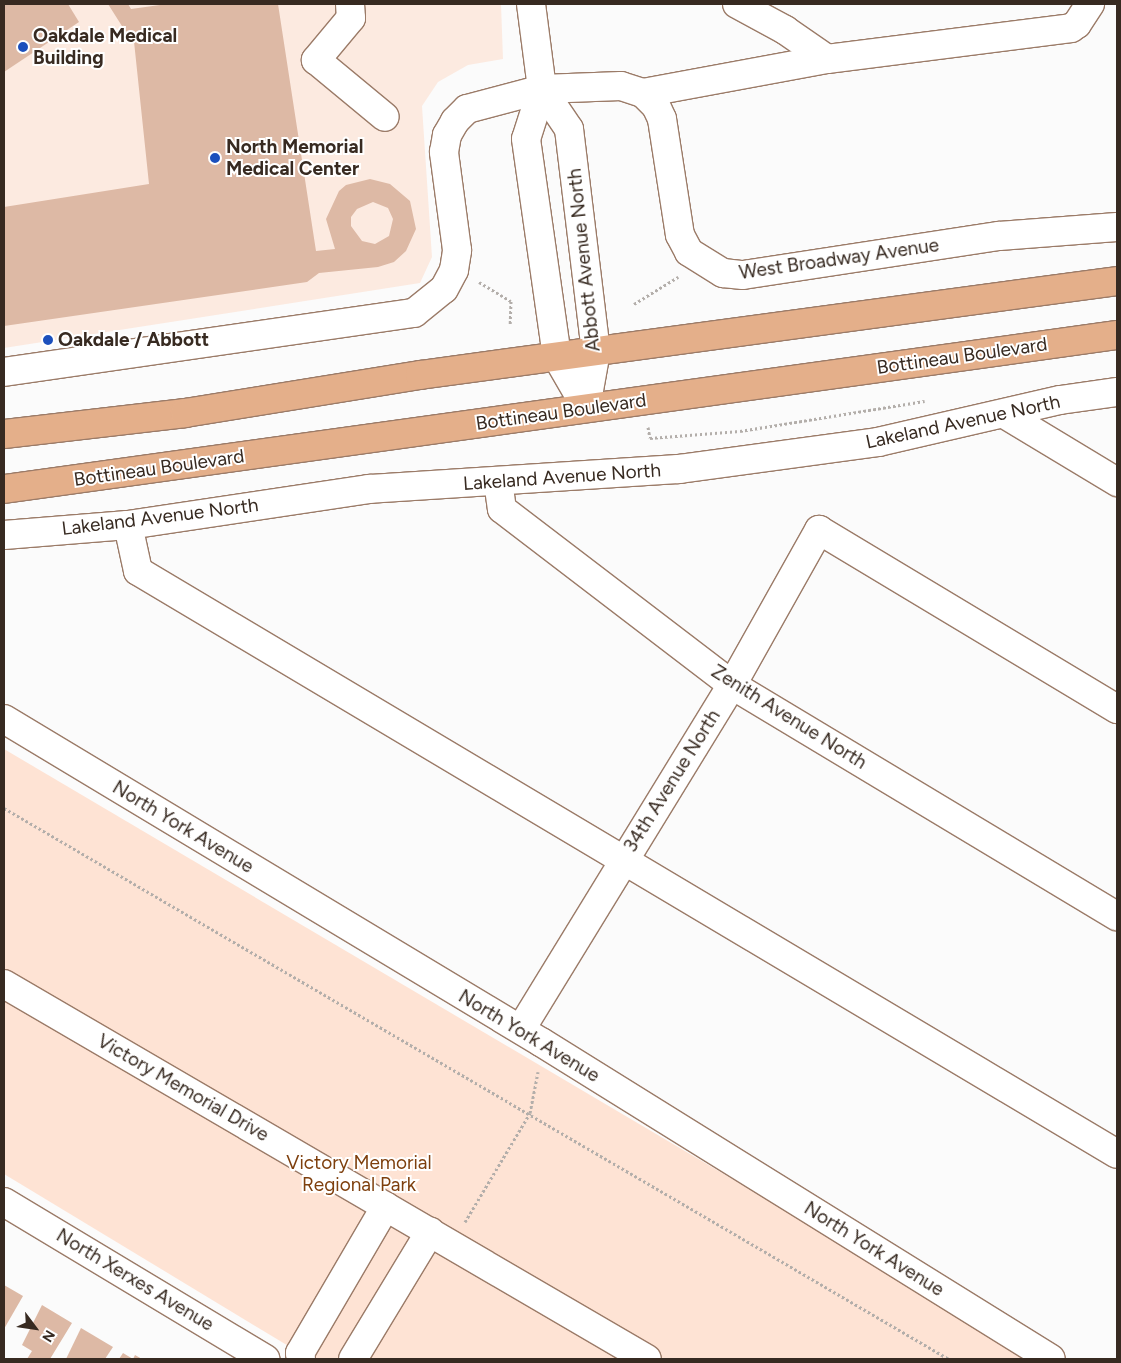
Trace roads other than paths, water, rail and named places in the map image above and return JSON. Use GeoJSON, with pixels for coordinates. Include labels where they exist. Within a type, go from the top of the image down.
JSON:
{"type":"FeatureCollection","features":[{"type":"Feature","properties":{"kind":"main road"},"geometry":{"type":"LineString","coordinates":[[4,434],[185,413],[596,351],[1117,281]]}},
{"type":"Feature","properties":{"kind":"main road","name":"Bottineau Boulevard"},"geometry":{"type":"LineString","coordinates":[[4,488],[1117,335]]}},
{"type":"Feature","properties":{"kind":"street"},"geometry":{"type":"LineString","coordinates":[[350,4],[350,18],[316,60],[385,117]]}},
{"type":"Feature","properties":{"kind":"street","name":"Abbott Avenue North"},"geometry":{"type":"LineString","coordinates":[[531,4],[542,89],[526,139],[557,357],[586,407]]}},
{"type":"Feature","properties":{"kind":"street"},"geometry":{"type":"LineString","coordinates":[[737,4],[785,30],[827,59]]}},
{"type":"Feature","properties":{"kind":"street"},"geometry":{"type":"LineString","coordinates":[[4,372],[414,313],[444,289],[454,270],[457,250],[444,152],[447,135],[455,121],[467,109],[542,89],[621,86],[642,93],[827,59],[1071,28],[1077,24],[1090,4]]}},
{"type":"Feature","properties":{"kind":"street","name":"Abbott Avenue North"},"geometry":{"type":"LineString","coordinates":[[542,89],[569,129],[596,351],[586,407]]}},
{"type":"Feature","properties":{"kind":"street","name":"West Broadway Avenue"},"geometry":{"type":"LineString","coordinates":[[642,93],[656,106],[662,119],[680,235],[688,252],[722,273],[743,275],[998,236],[1117,228]]}},
{"type":"Feature","properties":{"kind":"street","name":"Lakeland Avenue North"},"geometry":{"type":"LineString","coordinates":[[4,535],[128,525],[369,489],[680,469],[878,442],[1006,415],[1060,400],[1117,392]]}},
{"type":"Feature","properties":{"kind":"street"},"geometry":{"type":"LineString","coordinates":[[1006,415],[1117,482]]}},
{"type":"Feature","properties":{"kind":"street","name":"Zenith Avenue North"},"geometry":{"type":"LineString","coordinates":[[498,481],[502,509],[732,684],[1117,916]]}},
{"type":"Feature","properties":{"kind":"street"},"geometry":{"type":"LineString","coordinates":[[128,525],[138,571],[1117,1154]]}},
{"type":"Feature","properties":{"kind":"street","name":"34th Avenue North"},"geometry":{"type":"LineString","coordinates":[[531,1036],[623,859],[732,684],[819,530],[1117,710]]}},
{"type":"Feature","properties":{"kind":"street","name":"North York Avenue"},"geometry":{"type":"LineString","coordinates":[[4,719],[531,1036],[1051,1359]]}},
{"type":"Feature","properties":{"kind":"street","name":"Victory Memorial Drive"},"geometry":{"type":"LineString","coordinates":[[4,984],[647,1359]]}},
{"type":"Feature","properties":{"kind":"street","name":"North Xerxes Avenue"},"geometry":{"type":"LineString","coordinates":[[4,1202],[265,1359]]}},
{"type":"Feature","properties":{"kind":"street"},"geometry":{"type":"LineString","coordinates":[[301,1359],[300,1353],[386,1206]]}},
{"type":"Feature","properties":{"kind":"street"},"geometry":{"type":"LineString","coordinates":[[353,1359],[430,1232]]}},
{"type":"Feature","properties":{"kind":"place","name":"Oakdale Medical Building"},"geometry":{"type":"Point","coordinates":[23,47]}},
{"type":"Feature","properties":{"kind":"place","name":"North Memorial Medical Center"},"geometry":{"type":"Point","coordinates":[215,158]}},
{"type":"Feature","properties":{"kind":"place","name":"Oakdale / Abbott"},"geometry":{"type":"Point","coordinates":[48,340]}},
{"type":"Feature","properties":{"kind":"park label","name":"Victory Memorial Regional Park"},"geometry":{"type":"Point","coordinates":[359,1174]}}]}
